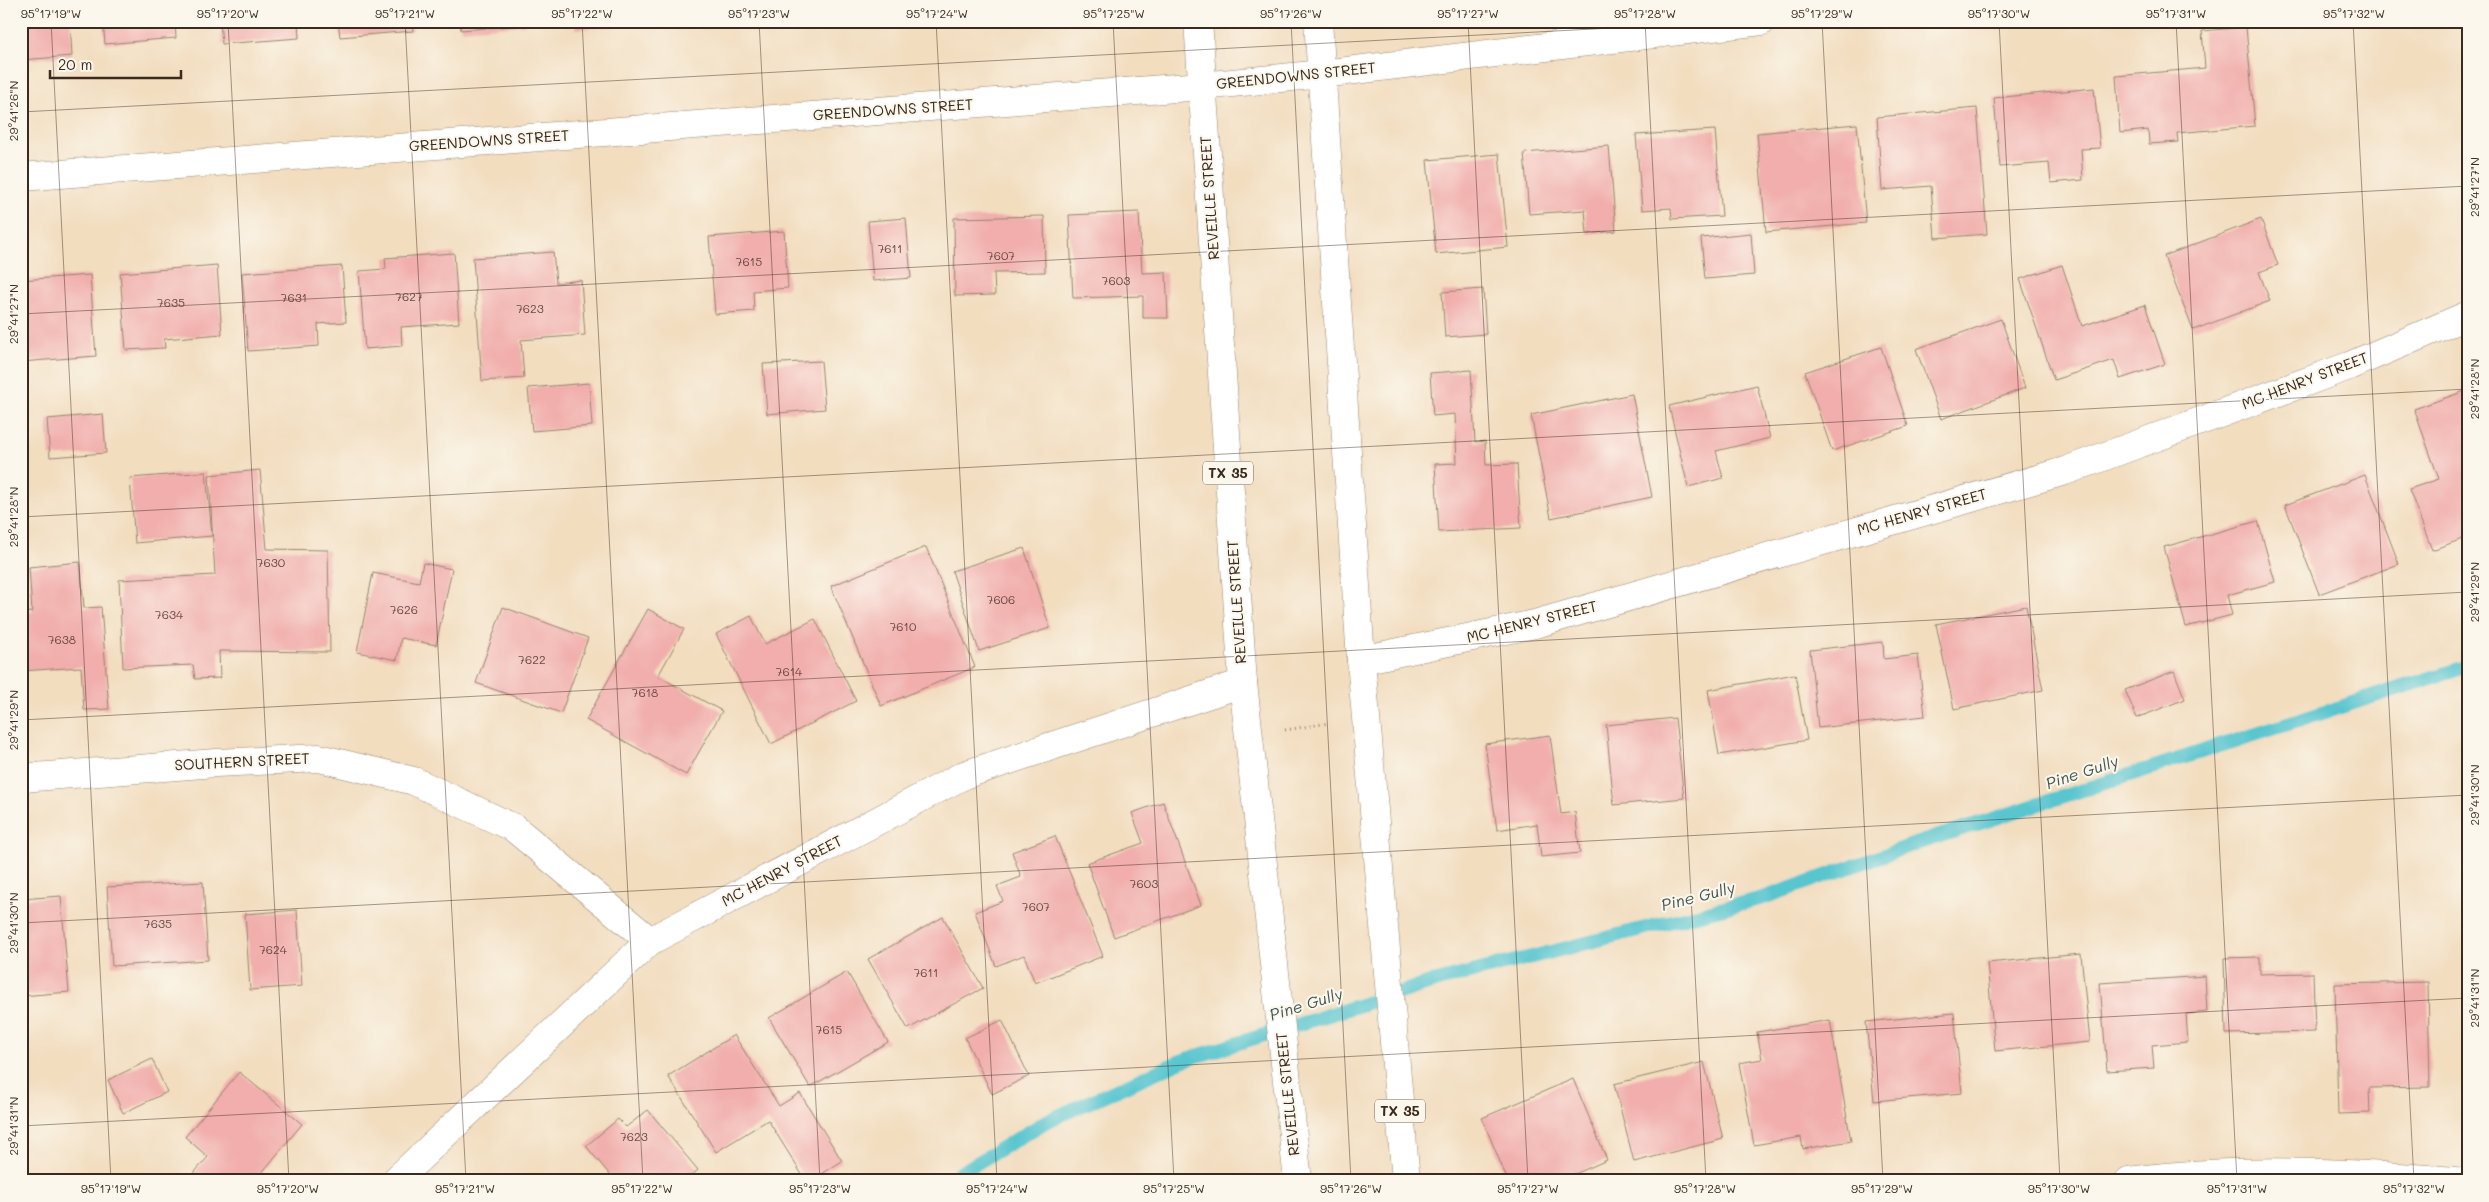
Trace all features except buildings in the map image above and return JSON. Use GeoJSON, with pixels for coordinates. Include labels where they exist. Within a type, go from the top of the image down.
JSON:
{"type":"FeatureCollection","features":[{"type":"Feature","properties":{"kind":"street","name":"REVEILLE STREET"},"geometry":{"type":"LineString","coordinates":[[1198,21],[1243,683],[1298,1181]]}},
{"type":"Feature","properties":{"kind":"street","name":"TX 35"},"geometry":{"type":"LineString","coordinates":[[1318,21],[1361,660],[1406,1181]]}},
{"type":"Feature","properties":{"kind":"street","name":"GREENDOWNS STREET"},"geometry":{"type":"LineString","coordinates":[[21,177],[1202,86],[1322,74],[1762,21]]}},
{"type":"Feature","properties":{"kind":"street","name":"MC HENRY STREET"},"geometry":{"type":"LineString","coordinates":[[1361,660],[1535,624],[2066,471],[2349,366],[2468,315]]}},
{"type":"Feature","properties":{"kind":"street","name":"MC HENRY STREET"},"geometry":{"type":"LineString","coordinates":[[395,1181],[650,941],[964,775],[1243,683]]}},
{"type":"Feature","properties":{"kind":"street","name":"SOUTHERN STREET"},"geometry":{"type":"LineString","coordinates":[[21,778],[216,763],[319,758],[414,781],[514,828],[650,941]]}},
{"type":"Feature","properties":{"kind":"street"},"geometry":{"type":"LineString","coordinates":[[2129,1181],[2232,1174],[2327,1173],[2455,1181]]}},
{"type":"Feature","properties":{"kind":"path"},"geometry":{"type":"LineString","coordinates":[[1249,737],[1366,716]]}},
{"type":"Feature","properties":{"kind":"waterway","name":"Pine Gully"},"geometry":{"type":"LineString","coordinates":[[947,1181],[1047,1121],[1181,1061],[1437,981],[1763,898],[1915,844],[2468,666]]}}]}
